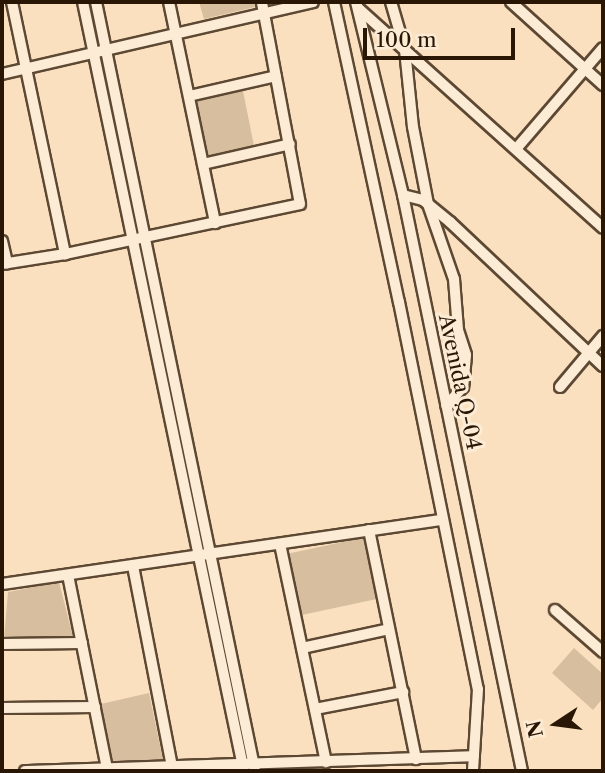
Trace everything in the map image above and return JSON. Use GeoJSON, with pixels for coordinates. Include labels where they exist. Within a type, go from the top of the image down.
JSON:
{"type":"FeatureCollection","features":[{"type":"Feature","properties":{"kind":"street"},"geometry":{"type":"LineString","coordinates":[[83,2],[181,497],[198,556],[249,768]]}},
{"type":"Feature","properties":{"kind":"street"},"geometry":{"type":"LineString","coordinates":[[96,2],[212,554],[249,768]]}},
{"type":"Feature","properties":{"kind":"street"},"geometry":{"type":"LineString","coordinates":[[169,2],[215,223]]}},
{"type":"Feature","properties":{"kind":"street"},"geometry":{"type":"LineString","coordinates":[[2,74],[176,34],[263,7],[313,2]]}},
{"type":"Feature","properties":{"kind":"street"},"geometry":{"type":"LineString","coordinates":[[334,2],[478,689],[473,771]]}},
{"type":"Feature","properties":{"kind":"street"},"geometry":{"type":"LineString","coordinates":[[391,2],[405,50],[413,127],[428,204],[454,279],[458,330],[466,355],[463,387],[446,406]]}},
{"type":"Feature","properties":{"kind":"street"},"geometry":{"type":"LineString","coordinates":[[511,2],[603,85]]}},
{"type":"Feature","properties":{"kind":"street"},"geometry":{"type":"LineString","coordinates":[[357,4],[603,228]]}},
{"type":"Feature","properties":{"kind":"street","name":"Avenida Q-04"},"geometry":{"type":"LineString","coordinates":[[357,4],[403,195],[522,771]]}},
{"type":"Feature","properties":{"kind":"street"},"geometry":{"type":"LineString","coordinates":[[9,5],[26,69],[65,254]]}},
{"type":"Feature","properties":{"kind":"street"},"geometry":{"type":"LineString","coordinates":[[2,241],[4,264],[65,254],[300,204],[263,7]]}},
{"type":"Feature","properties":{"kind":"street"},"geometry":{"type":"LineString","coordinates":[[516,149],[603,48]]}},
{"type":"Feature","properties":{"kind":"street"},"geometry":{"type":"LineString","coordinates":[[189,96],[276,76]]}},
{"type":"Feature","properties":{"kind":"street"},"geometry":{"type":"LineString","coordinates":[[203,164],[290,144]]}},
{"type":"Feature","properties":{"kind":"street"},"geometry":{"type":"LineString","coordinates":[[403,195],[413,196],[428,204],[603,366]]}},
{"type":"Feature","properties":{"kind":"street"},"geometry":{"type":"LineString","coordinates":[[142,306],[158,302]]}},
{"type":"Feature","properties":{"kind":"street"},"geometry":{"type":"LineString","coordinates":[[560,387],[603,336]]}},
{"type":"Feature","properties":{"kind":"street"},"geometry":{"type":"LineString","coordinates":[[181,497],[199,494]]}},
{"type":"Feature","properties":{"kind":"street"},"geometry":{"type":"LineString","coordinates":[[2,595],[2,584],[442,520]]}},
{"type":"Feature","properties":{"kind":"street"},"geometry":{"type":"LineString","coordinates":[[369,530],[416,759]]}},
{"type":"Feature","properties":{"kind":"street"},"geometry":{"type":"LineString","coordinates":[[280,544],[326,762]]}},
{"type":"Feature","properties":{"kind":"street"},"geometry":{"type":"LineString","coordinates":[[133,566],[172,767]]}},
{"type":"Feature","properties":{"kind":"street"},"geometry":{"type":"LineString","coordinates":[[68,575],[107,769]]}},
{"type":"Feature","properties":{"kind":"street"},"geometry":{"type":"LineString","coordinates":[[555,610],[603,652]]}},
{"type":"Feature","properties":{"kind":"street"},"geometry":{"type":"LineString","coordinates":[[302,648],[389,629]]}},
{"type":"Feature","properties":{"kind":"street"},"geometry":{"type":"LineString","coordinates":[[2,644],[82,643]]}},
{"type":"Feature","properties":{"kind":"street"},"geometry":{"type":"LineString","coordinates":[[315,709],[402,692]]}},
{"type":"Feature","properties":{"kind":"street"},"geometry":{"type":"LineString","coordinates":[[2,708],[95,707]]}},
{"type":"Feature","properties":{"kind":"street"},"geometry":{"type":"LineString","coordinates":[[25,771],[249,768],[474,756]]}},
{"type":"Feature","properties":{"kind":"shaded area"},"geometry":{"type":"Polygon","coordinates":[[[199,2],[254,2],[255,7],[204,19],[199,2]]]}},
{"type":"Feature","properties":{"kind":"shaded area"},"geometry":{"type":"Polygon","coordinates":[[[243,91],[254,146],[207,156],[202,153],[194,102],[243,91]]]}},
{"type":"Feature","properties":{"kind":"shaded area"},"geometry":{"type":"Polygon","coordinates":[[[366,537],[379,599],[302,615],[289,553],[366,537]]]}},
{"type":"Feature","properties":{"kind":"shaded area"},"geometry":{"type":"Polygon","coordinates":[[[59,582],[73,637],[4,639],[8,592],[59,582]]]}},
{"type":"Feature","properties":{"kind":"shaded area"},"geometry":{"type":"Polygon","coordinates":[[[574,648],[603,674],[603,698],[593,710],[552,673],[574,648]]]}},
{"type":"Feature","properties":{"kind":"shaded area"},"geometry":{"type":"Polygon","coordinates":[[[149,693],[163,760],[112,763],[101,704],[149,693]]]}}]}
